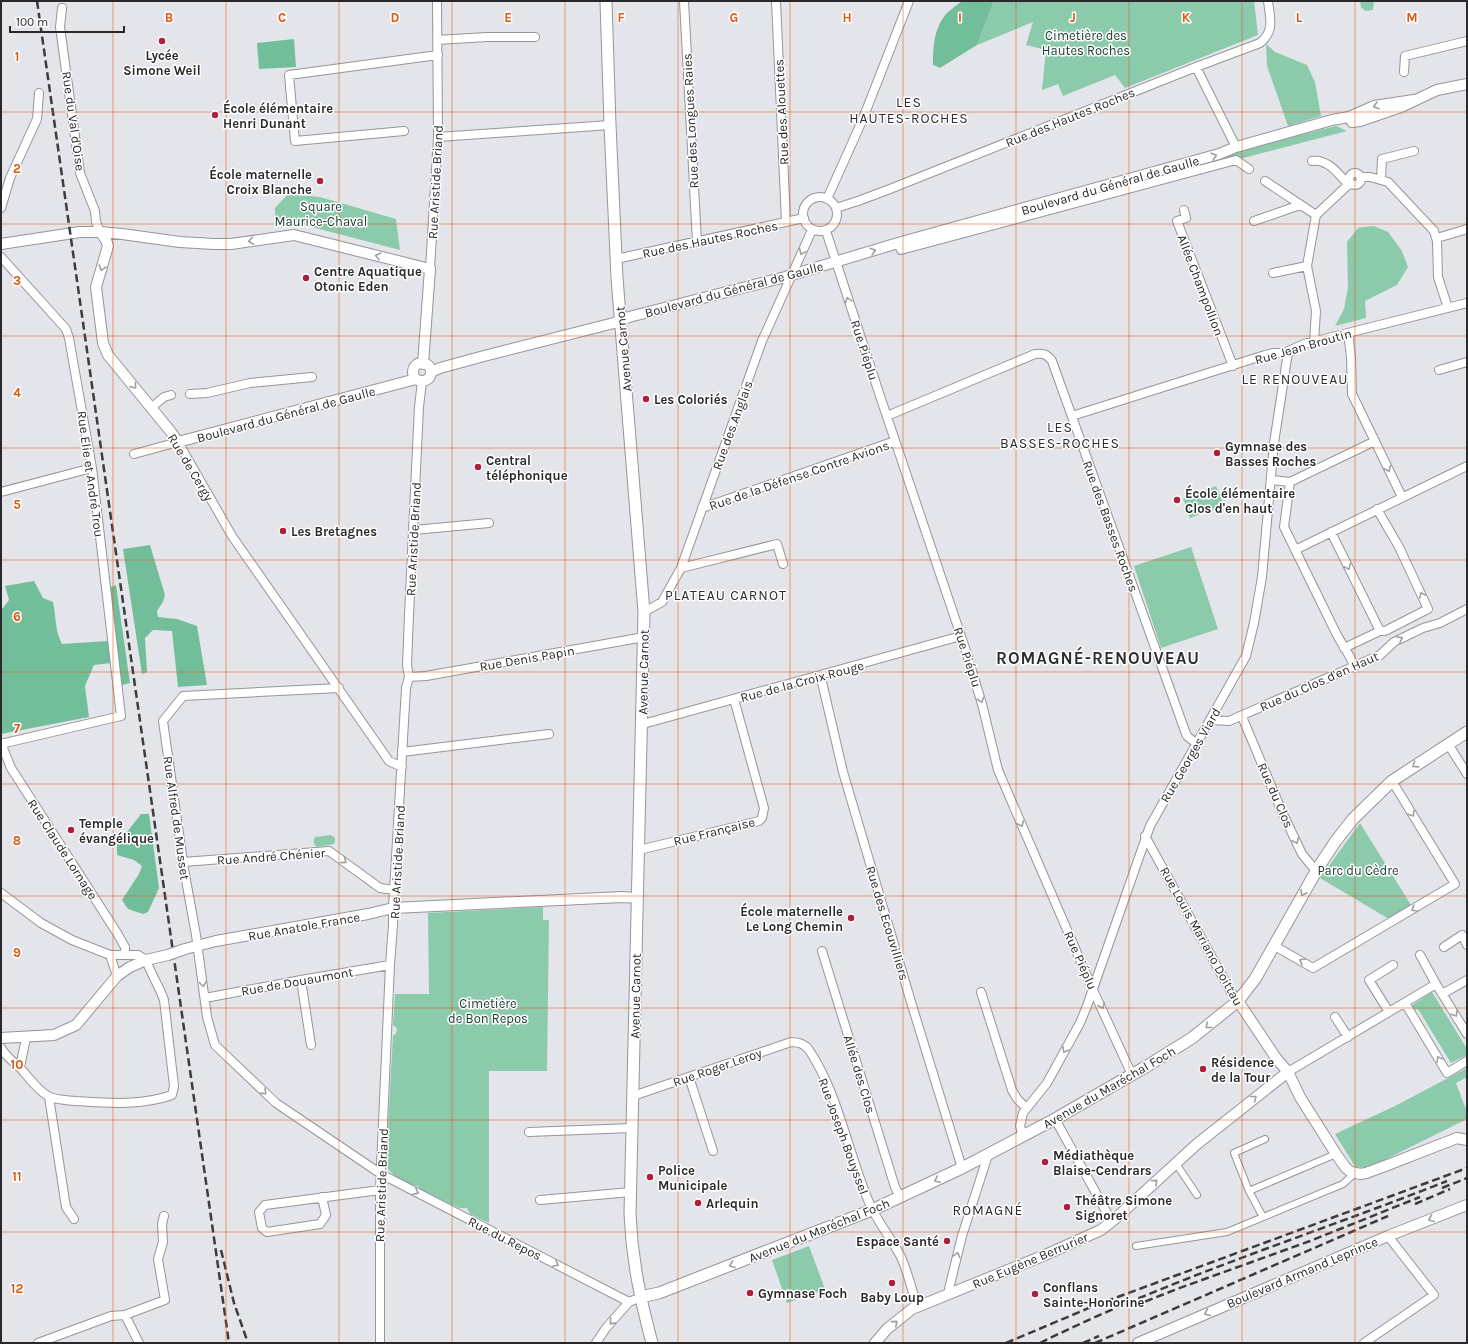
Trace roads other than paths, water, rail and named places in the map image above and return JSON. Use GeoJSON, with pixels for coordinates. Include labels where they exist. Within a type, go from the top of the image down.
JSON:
{"type":"FeatureCollection","features":[{"type":"Feature","properties":{"kind":"main road","name":"Avenue Carnot"},"geometry":{"type":"LineString","coordinates":[[606,1],[616,259],[644,612],[643,724],[634,1096],[630,1192],[631,1237],[640,1297],[652,1343]]}},
{"type":"Feature","properties":{"kind":"main road","name":"Avenue du Maréchal Foch"},"geometry":{"type":"LineString","coordinates":[[640,1297],[659,1294],[872,1210],[962,1168],[1055,1119],[1132,1075],[1192,1038],[1238,1001],[1255,979],[1316,871],[1335,842],[1353,819],[1392,781],[1467,732]]}},
{"type":"Feature","properties":{"kind":"street","name":"Rue Aristide Briand"},"geometry":{"type":"LineString","coordinates":[[423,364],[438,137],[437,1]]}},
{"type":"Feature","properties":{"kind":"street","name":"Rue des Longues Raies"},"geometry":{"type":"LineString","coordinates":[[684,1],[697,242]]}},
{"type":"Feature","properties":{"kind":"street","name":"Rue des Alouettes"},"geometry":{"type":"LineString","coordinates":[[776,1],[786,222]]}},
{"type":"Feature","properties":{"kind":"street"},"geometry":{"type":"LineString","coordinates":[[828,199],[862,121],[910,1]]}},
{"type":"Feature","properties":{"kind":"street","name":"Rue des Hautes Roches"},"geometry":{"type":"LineString","coordinates":[[836,208],[890,189],[1260,43],[1267,37],[1271,24],[1268,1]]}},
{"type":"Feature","properties":{"kind":"street","name":"Rue du Val d'Oise"},"geometry":{"type":"LineString","coordinates":[[62,8],[60,27],[80,174],[95,211],[96,222],[100,232]]}},
{"type":"Feature","properties":{"kind":"street"},"geometry":{"type":"LineString","coordinates":[[438,40],[487,37],[535,37]]}},
{"type":"Feature","properties":{"kind":"street"},"geometry":{"type":"LineString","coordinates":[[1404,72],[1405,56],[1467,41]]}},
{"type":"Feature","properties":{"kind":"street"},"geometry":{"type":"LineString","coordinates":[[404,131],[295,141],[289,76],[438,55]]}},
{"type":"Feature","properties":{"kind":"street"},"geometry":{"type":"LineString","coordinates":[[1196,67],[1236,147]]}},
{"type":"Feature","properties":{"kind":"street","name":"Boulevard du Général de Gaulle"},"geometry":{"type":"LineString","coordinates":[[430,372],[470,360],[614,323],[621,319],[793,274],[898,243],[1219,154],[1236,147],[1357,115],[1374,106],[1414,100],[1437,90],[1467,84]]}},
{"type":"Feature","properties":{"kind":"street"},"geometry":{"type":"LineString","coordinates":[[1,208],[10,178],[37,119],[39,93]]}},
{"type":"Feature","properties":{"kind":"street"},"geometry":{"type":"LineString","coordinates":[[438,137],[610,125]]}},
{"type":"Feature","properties":{"kind":"street"},"geometry":{"type":"LineString","coordinates":[[1381,180],[1382,159],[1414,151]]}},
{"type":"Feature","properties":{"kind":"street","name":"Boulevard du Général de Gaulle"},"geometry":{"type":"LineString","coordinates":[[898,243],[901,250],[1236,160],[1249,169]]}},
{"type":"Feature","properties":{"kind":"street"},"geometry":{"type":"LineString","coordinates":[[1312,160],[1327,164],[1350,184]]}},
{"type":"Feature","properties":{"kind":"street"},"geometry":{"type":"LineString","coordinates":[[1350,184],[1349,180],[1351,174],[1356,173],[1360,177],[1388,182],[1434,231],[1437,238],[1438,277],[1448,308]]}},
{"type":"Feature","properties":{"kind":"street"},"geometry":{"type":"LineString","coordinates":[[1264,181],[1316,215]]}},
{"type":"Feature","properties":{"kind":"street"},"geometry":{"type":"LineString","coordinates":[[1314,342],[1316,311],[1307,266],[1316,215],[1350,184]]}},
{"type":"Feature","properties":{"kind":"street"},"geometry":{"type":"LineString","coordinates":[[817,198],[828,199],[836,208],[838,217],[830,229],[826,231],[816,231],[808,227],[804,218],[804,208],[807,203],[817,198]]}},
{"type":"Feature","properties":{"kind":"street"},"geometry":{"type":"LineString","coordinates":[[1254,222],[1300,205]]}},
{"type":"Feature","properties":{"kind":"street","name":"Allée Champollion"},"geometry":{"type":"LineString","coordinates":[[1184,210],[1186,218],[1177,221],[1232,366]]}},
{"type":"Feature","properties":{"kind":"street","name":"Rue des Hautes Roches"},"geometry":{"type":"LineString","coordinates":[[616,259],[804,218]]}},
{"type":"Feature","properties":{"kind":"street"},"geometry":{"type":"LineString","coordinates":[[1437,238],[1467,229]]}},
{"type":"Feature","properties":{"kind":"street","name":"Rue des Anglais"},"geometry":{"type":"LineString","coordinates":[[644,612],[662,602],[681,568],[762,341],[812,230]]}},
{"type":"Feature","properties":{"kind":"street","name":"Rue Piéplu"},"geometry":{"type":"LineString","coordinates":[[826,231],[835,262],[961,636],[982,704],[998,770],[1093,990],[1132,1075]]}},
{"type":"Feature","properties":{"kind":"street"},"geometry":{"type":"LineString","coordinates":[[100,232],[106,240],[108,246],[122,234]]}},
{"type":"Feature","properties":{"kind":"street"},"geometry":{"type":"LineString","coordinates":[[1,244],[70,233],[100,232],[180,242],[214,244],[231,244],[294,235],[430,269]]}},
{"type":"Feature","properties":{"kind":"street","name":"Rue de Cergy"},"geometry":{"type":"LineString","coordinates":[[108,246],[96,287],[103,343],[108,355],[178,442],[232,536],[389,761],[402,767]]}},
{"type":"Feature","properties":{"kind":"street","name":"Rue Elie et André Trou"},"geometry":{"type":"LineString","coordinates":[[1,257],[68,333],[92,468],[121,716],[1,743]]}},
{"type":"Feature","properties":{"kind":"street"},"geometry":{"type":"LineString","coordinates":[[1273,273],[1307,266]]}},
{"type":"Feature","properties":{"kind":"street","name":"Rue Jean Broutin"},"geometry":{"type":"LineString","coordinates":[[1072,416],[1273,353],[1288,352],[1297,347],[1314,342],[1467,303]]}},
{"type":"Feature","properties":{"kind":"street"},"geometry":{"type":"LineString","coordinates":[[1348,333],[1351,357],[1352,394],[1402,497]]}},
{"type":"Feature","properties":{"kind":"street","name":"Rue Georges Viard"},"geometry":{"type":"LineString","coordinates":[[1023,1136],[1020,1121],[1023,1113],[1047,1083],[1080,1023],[1093,990],[1145,836],[1246,656],[1254,623],[1262,577],[1272,480],[1274,443],[1288,352]]}},
{"type":"Feature","properties":{"kind":"street","name":"Rue des Basses Roches"},"geometry":{"type":"LineString","coordinates":[[887,416],[1035,354],[1042,353],[1048,356],[1052,361],[1185,731],[1197,744]]}},
{"type":"Feature","properties":{"kind":"street"},"geometry":{"type":"LineString","coordinates":[[1439,370],[1467,362]]}},
{"type":"Feature","properties":{"kind":"street"},"geometry":{"type":"LineString","coordinates":[[423,364],[428,366],[430,372],[429,377],[419,380],[413,375],[413,369],[417,365],[423,364]]}},
{"type":"Feature","properties":{"kind":"street"},"geometry":{"type":"LineString","coordinates":[[190,394],[207,393],[250,383],[312,377]]}},
{"type":"Feature","properties":{"kind":"street","name":"Rue Aristide Briand"},"geometry":{"type":"LineString","coordinates":[[380,1343],[380,1190],[390,965],[402,752],[406,688],[410,677],[407,665],[414,530],[419,380]]}},
{"type":"Feature","properties":{"kind":"street","name":"Boulevard du Général de Gaulle"},"geometry":{"type":"LineString","coordinates":[[134,454],[419,380]]}},
{"type":"Feature","properties":{"kind":"street"},"geometry":{"type":"LineString","coordinates":[[151,408],[164,397],[171,395]]}},
{"type":"Feature","properties":{"kind":"street","name":"Rue de la Défense Contre Avions"},"geometry":{"type":"LineString","coordinates":[[702,508],[895,441]]}},
{"type":"Feature","properties":{"kind":"street"},"geometry":{"type":"LineString","coordinates":[[1272,480],[1290,482],[1375,441]]}},
{"type":"Feature","properties":{"kind":"street"},"geometry":{"type":"LineString","coordinates":[[1295,550],[1467,466]]}},
{"type":"Feature","properties":{"kind":"street"},"geometry":{"type":"LineString","coordinates":[[1,492],[92,468]]}},
{"type":"Feature","properties":{"kind":"street"},"geometry":{"type":"LineString","coordinates":[[1290,482],[1284,526],[1344,648],[1348,651],[1354,666]]}},
{"type":"Feature","properties":{"kind":"street"},"geometry":{"type":"LineString","coordinates":[[1344,648],[1380,631],[1385,631],[1428,609],[1400,547],[1377,509]]}},
{"type":"Feature","properties":{"kind":"street"},"geometry":{"type":"LineString","coordinates":[[414,530],[489,523]]}},
{"type":"Feature","properties":{"kind":"street"},"geometry":{"type":"LineString","coordinates":[[1331,532],[1380,631]]}},
{"type":"Feature","properties":{"kind":"street"},"geometry":{"type":"LineString","coordinates":[[681,568],[777,544],[783,564]]}},
{"type":"Feature","properties":{"kind":"street","name":"Rue du Clos d'en Haut"},"geometry":{"type":"LineString","coordinates":[[1210,720],[1229,721],[1380,655],[1394,642],[1423,628],[1440,623],[1467,609]]}},
{"type":"Feature","properties":{"kind":"street","name":"Rue de la Croix Rouge"},"geometry":{"type":"LineString","coordinates":[[643,724],[961,636]]}},
{"type":"Feature","properties":{"kind":"street","name":"Rue Denis Papin"},"geometry":{"type":"LineString","coordinates":[[410,677],[426,676],[644,637]]}},
{"type":"Feature","properties":{"kind":"street","name":"Rue des Ecouvilliers"},"geometry":{"type":"LineString","coordinates":[[819,676],[822,682],[850,795],[962,1168]]}},
{"type":"Feature","properties":{"kind":"street","name":"Rue Alfred de Musset"},"geometry":{"type":"LineString","coordinates":[[198,945],[183,862],[163,722],[183,696],[339,688]]}},
{"type":"Feature","properties":{"kind":"street","name":"Rue Française"},"geometry":{"type":"LineString","coordinates":[[639,850],[759,821],[762,818],[764,808],[734,699]]}},
{"type":"Feature","properties":{"kind":"street","name":"Rue du Clos"},"geometry":{"type":"LineString","coordinates":[[1240,716],[1302,854],[1316,871]]}},
{"type":"Feature","properties":{"kind":"street"},"geometry":{"type":"LineString","coordinates":[[402,752],[548,734]]}},
{"type":"Feature","properties":{"kind":"street","name":"Rue Claude Lornage"},"geometry":{"type":"LineString","coordinates":[[1,743],[11,768],[117,933],[125,947],[125,955]]}},
{"type":"Feature","properties":{"kind":"street"},"geometry":{"type":"LineString","coordinates":[[1448,744],[1467,774]]}},
{"type":"Feature","properties":{"kind":"street"},"geometry":{"type":"LineString","coordinates":[[1273,945],[1313,968],[1455,884],[1392,781]]}},
{"type":"Feature","properties":{"kind":"street","name":"Rue Louis Mariano Doittau"},"geometry":{"type":"LineString","coordinates":[[1145,836],[1231,992],[1276,1058],[1288,1072],[1300,1097],[1336,1154],[1346,1168],[1355,1173]]}},
{"type":"Feature","properties":{"kind":"street","name":"Rue André Chénier"},"geometry":{"type":"LineString","coordinates":[[183,862],[329,851],[380,888],[394,890]]}},
{"type":"Feature","properties":{"kind":"street"},"geometry":{"type":"LineString","coordinates":[[1,893],[40,923],[72,940],[110,956],[138,955],[146,960],[164,1000],[174,1086],[172,1095],[163,1098],[133,1102],[111,1103],[62,1100],[48,1097],[34,1084],[20,1067],[7,1057],[1,1048]]}},
{"type":"Feature","properties":{"kind":"street","name":"Rue Anatole France"},"geometry":{"type":"LineString","coordinates":[[1,1038],[26,1038],[54,1035],[76,1025],[117,976],[130,967],[146,960],[216,941],[368,914],[393,908],[622,897],[638,898]]}},
{"type":"Feature","properties":{"kind":"street"},"geometry":{"type":"LineString","coordinates":[[1444,947],[1462,936],[1467,945]]}},
{"type":"Feature","properties":{"kind":"street"},"geometry":{"type":"LineString","coordinates":[[198,945],[207,1017],[215,1045],[276,1103],[381,1174]]}},
{"type":"Feature","properties":{"kind":"street","name":"Allée des Clos"},"geometry":{"type":"LineString","coordinates":[[822,951],[895,1187],[900,1197]]}},
{"type":"Feature","properties":{"kind":"street"},"geometry":{"type":"LineString","coordinates":[[1420,955],[1467,1034]]}},
{"type":"Feature","properties":{"kind":"street"},"geometry":{"type":"LineString","coordinates":[[110,956],[117,976]]}},
{"type":"Feature","properties":{"kind":"street","name":"Rue de Douaumont"},"geometry":{"type":"LineString","coordinates":[[205,998],[390,965]]}},
{"type":"Feature","properties":{"kind":"street"},"geometry":{"type":"LineString","coordinates":[[1389,1012],[1369,980],[1393,965]]}},
{"type":"Feature","properties":{"kind":"street"},"geometry":{"type":"LineString","coordinates":[[301,980],[311,1046]]}},
{"type":"Feature","properties":{"kind":"street"},"geometry":{"type":"LineString","coordinates":[[1442,994],[1467,980]]}},
{"type":"Feature","properties":{"kind":"street"},"geometry":{"type":"LineString","coordinates":[[1288,1072],[1436,984]]}},
{"type":"Feature","properties":{"kind":"street"},"geometry":{"type":"LineString","coordinates":[[981,992],[1012,1090],[1022,1105],[1027,1107]]}},
{"type":"Feature","properties":{"kind":"street"},"geometry":{"type":"LineString","coordinates":[[1405,1003],[1447,1073],[1467,1061]]}},
{"type":"Feature","properties":{"kind":"street"},"geometry":{"type":"LineString","coordinates":[[1335,1017],[1348,1037]]}},
{"type":"Feature","properties":{"kind":"street"},"geometry":{"type":"LineString","coordinates":[[20,1067],[26,1038]]}},
{"type":"Feature","properties":{"kind":"street","name":"Rue Roger Leroy"},"geometry":{"type":"LineString","coordinates":[[634,1096],[791,1042],[801,1043]]}},
{"type":"Feature","properties":{"kind":"street","name":"Rue Joseph Bouyssel"},"geometry":{"type":"LineString","coordinates":[[801,1043],[809,1050],[831,1094],[860,1181],[872,1210],[902,1259],[917,1306]]}},
{"type":"Feature","properties":{"kind":"street","name":"Rue Eugène Berrurier"},"geometry":{"type":"LineString","coordinates":[[875,1343],[887,1329],[917,1306],[1094,1234],[1112,1222],[1196,1144],[1288,1072]]}},
{"type":"Feature","properties":{"kind":"street"},"geometry":{"type":"LineString","coordinates":[[689,1077],[713,1151]]}},
{"type":"Feature","properties":{"kind":"street"},"geometry":{"type":"LineString","coordinates":[[48,1097],[66,1207],[74,1219]]}},
{"type":"Feature","properties":{"kind":"street"},"geometry":{"type":"LineString","coordinates":[[1055,1119],[1112,1222]]}},
{"type":"Feature","properties":{"kind":"street"},"geometry":{"type":"LineString","coordinates":[[529,1132],[632,1128]]}},
{"type":"Feature","properties":{"kind":"street"},"geometry":{"type":"LineString","coordinates":[[1263,1217],[1234,1153],[1266,1138]]}},
{"type":"Feature","properties":{"kind":"street"},"geometry":{"type":"LineString","coordinates":[[1136,1246],[1227,1232],[1343,1184],[1355,1173],[1366,1173],[1457,1138],[1467,1140]]}},
{"type":"Feature","properties":{"kind":"street"},"geometry":{"type":"LineString","coordinates":[[1250,1191],[1336,1154]]}},
{"type":"Feature","properties":{"kind":"street"},"geometry":{"type":"LineString","coordinates":[[950,1293],[949,1289],[962,1236],[988,1155]]}},
{"type":"Feature","properties":{"kind":"street"},"geometry":{"type":"LineString","coordinates":[[1179,1168],[1197,1195]]}},
{"type":"Feature","properties":{"kind":"street","name":"Rue du Repos"},"geometry":{"type":"LineString","coordinates":[[381,1174],[629,1302]]}},
{"type":"Feature","properties":{"kind":"street"},"geometry":{"type":"LineString","coordinates":[[322,1197],[326,1215],[320,1224],[267,1232],[262,1228],[259,1212],[265,1205],[322,1197],[380,1190]]}},
{"type":"Feature","properties":{"kind":"street"},"geometry":{"type":"LineString","coordinates":[[540,1200],[630,1192]]}},
{"type":"Feature","properties":{"kind":"street","name":"Boulevard Armand Leprince"},"geometry":{"type":"LineString","coordinates":[[1138,1343],[1151,1340],[1388,1236],[1467,1205]]}},
{"type":"Feature","properties":{"kind":"street"},"geometry":{"type":"LineString","coordinates":[[38,1343],[111,1316],[125,1315],[165,1300],[158,1259],[163,1242],[162,1224],[164,1216]]}},
{"type":"Feature","properties":{"kind":"street"},"geometry":{"type":"LineString","coordinates":[[1364,1343],[1434,1295],[1388,1236]]}},
{"type":"Feature","properties":{"kind":"street"},"geometry":{"type":"LineString","coordinates":[[596,1343],[606,1328],[629,1302],[640,1297]]}},
{"type":"Feature","properties":{"kind":"street"},"geometry":{"type":"LineString","coordinates":[[125,1315],[139,1343]]}},
{"type":"Feature","properties":{"kind":"railway"},"geometry":{"type":"LineString","coordinates":[[37,1],[229,1343]]}},
{"type":"Feature","properties":{"kind":"railway"},"geometry":{"type":"LineString","coordinates":[[1006,1343],[1096,1305],[1467,1168]]}},
{"type":"Feature","properties":{"kind":"railway"},"geometry":{"type":"LineString","coordinates":[[1442,1188],[1467,1178]]}},
{"type":"Feature","properties":{"kind":"railway"},"geometry":{"type":"LineString","coordinates":[[1040,1343],[1190,1277],[1447,1181]]}},
{"type":"Feature","properties":{"kind":"railway"},"geometry":{"type":"LineString","coordinates":[[1415,1204],[1450,1189]]}},
{"type":"Feature","properties":{"kind":"railway"},"geometry":{"type":"LineString","coordinates":[[1134,1306],[1310,1241],[1420,1197]]}},
{"type":"Feature","properties":{"kind":"railway"},"geometry":{"type":"LineString","coordinates":[[1095,1343],[1388,1216]]}},
{"type":"Feature","properties":{"kind":"railway"},"geometry":{"type":"LineString","coordinates":[[221,1250],[234,1303],[248,1343]]}},
{"type":"Feature","properties":{"kind":"railway"},"geometry":{"type":"LineString","coordinates":[[1083,1343],[1099,1336]]}},
{"type":"Feature","properties":{"kind":"place","name":"Lycée Simone Weil"},"geometry":{"type":"Point","coordinates":[162,41]}},
{"type":"Feature","properties":{"kind":"place","name":"École élémentaire Henri Dunant"},"geometry":{"type":"Point","coordinates":[215,115]}},
{"type":"Feature","properties":{"kind":"place","name":"École maternelle Croix Blanche"},"geometry":{"type":"Point","coordinates":[320,181]}},
{"type":"Feature","properties":{"kind":"place","name":"Centre Aquatique Otonic Eden"},"geometry":{"type":"Point","coordinates":[306,278]}},
{"type":"Feature","properties":{"kind":"place","name":"Les Coloriés"},"geometry":{"type":"Point","coordinates":[646,399]}},
{"type":"Feature","properties":{"kind":"place","name":"Gymnase des Basses Roches"},"geometry":{"type":"Point","coordinates":[1217,453]}},
{"type":"Feature","properties":{"kind":"place","name":"Central téléphonique"},"geometry":{"type":"Point","coordinates":[478,467]}},
{"type":"Feature","properties":{"kind":"place","name":"École élémentaire Clos d'en haut"},"geometry":{"type":"Point","coordinates":[1177,500]}},
{"type":"Feature","properties":{"kind":"place","name":"Les Bretagnes"},"geometry":{"type":"Point","coordinates":[283,531]}},
{"type":"Feature","properties":{"kind":"place","name":"Temple évangélique"},"geometry":{"type":"Point","coordinates":[71,830]}},
{"type":"Feature","properties":{"kind":"place","name":"École maternelle Le Long Chemin"},"geometry":{"type":"Point","coordinates":[851,918]}},
{"type":"Feature","properties":{"kind":"place","name":"Résidence de la Tour"},"geometry":{"type":"Point","coordinates":[1203,1069]}},
{"type":"Feature","properties":{"kind":"place","name":"Médiathèque Blaise-Cendrars"},"geometry":{"type":"Point","coordinates":[1045,1162]}},
{"type":"Feature","properties":{"kind":"place","name":"Police Municipale"},"geometry":{"type":"Point","coordinates":[650,1177]}},
{"type":"Feature","properties":{"kind":"place","name":"Arlequin"},"geometry":{"type":"Point","coordinates":[698,1203]}},
{"type":"Feature","properties":{"kind":"place","name":"Théâtre Simone Signoret"},"geometry":{"type":"Point","coordinates":[1067,1207]}},
{"type":"Feature","properties":{"kind":"place","name":"Espace Santé"},"geometry":{"type":"Point","coordinates":[947,1241]}},
{"type":"Feature","properties":{"kind":"place","name":"Baby Loup"},"geometry":{"type":"Point","coordinates":[892,1283]}},
{"type":"Feature","properties":{"kind":"place","name":"Gymnase Foch"},"geometry":{"type":"Point","coordinates":[750,1293]}},
{"type":"Feature","properties":{"kind":"place","name":"Conflans Sainte-Honorine"},"geometry":{"type":"Point","coordinates":[1035,1294]}},
{"type":"Feature","properties":{"kind":"district","name":"LES HAUTES-ROCHES"},"geometry":{"type":"Point","coordinates":[909,110]}},
{"type":"Feature","properties":{"kind":"district","name":"LE RENOUVEAU"},"geometry":{"type":"Point","coordinates":[1295,379]}},
{"type":"Feature","properties":{"kind":"district","name":"LES BASSES-ROCHES"},"geometry":{"type":"Point","coordinates":[1060,436]}},
{"type":"Feature","properties":{"kind":"district","name":"PLATEAU CARNOT"},"geometry":{"type":"Point","coordinates":[726,595]}},
{"type":"Feature","properties":{"kind":"district","name":"ROMAGNÉ-RENOUVEAU"},"geometry":{"type":"Point","coordinates":[1098,658]}},
{"type":"Feature","properties":{"kind":"district","name":"ROMAGNÉ"},"geometry":{"type":"Point","coordinates":[988,1210]}},
{"type":"Feature","properties":{"kind":"park label","name":"Cimetière des Hautes Roches"},"geometry":{"type":"Point","coordinates":[1086,42]}},
{"type":"Feature","properties":{"kind":"park label","name":"Square Maurice-Chaval"},"geometry":{"type":"Point","coordinates":[321,214]}},
{"type":"Feature","properties":{"kind":"park label","name":"Parc du Cèdre"},"geometry":{"type":"Point","coordinates":[1358,870]}},
{"type":"Feature","properties":{"kind":"park label","name":"Cimetière de Bon Repos"},"geometry":{"type":"Point","coordinates":[488,1010]}}]}
